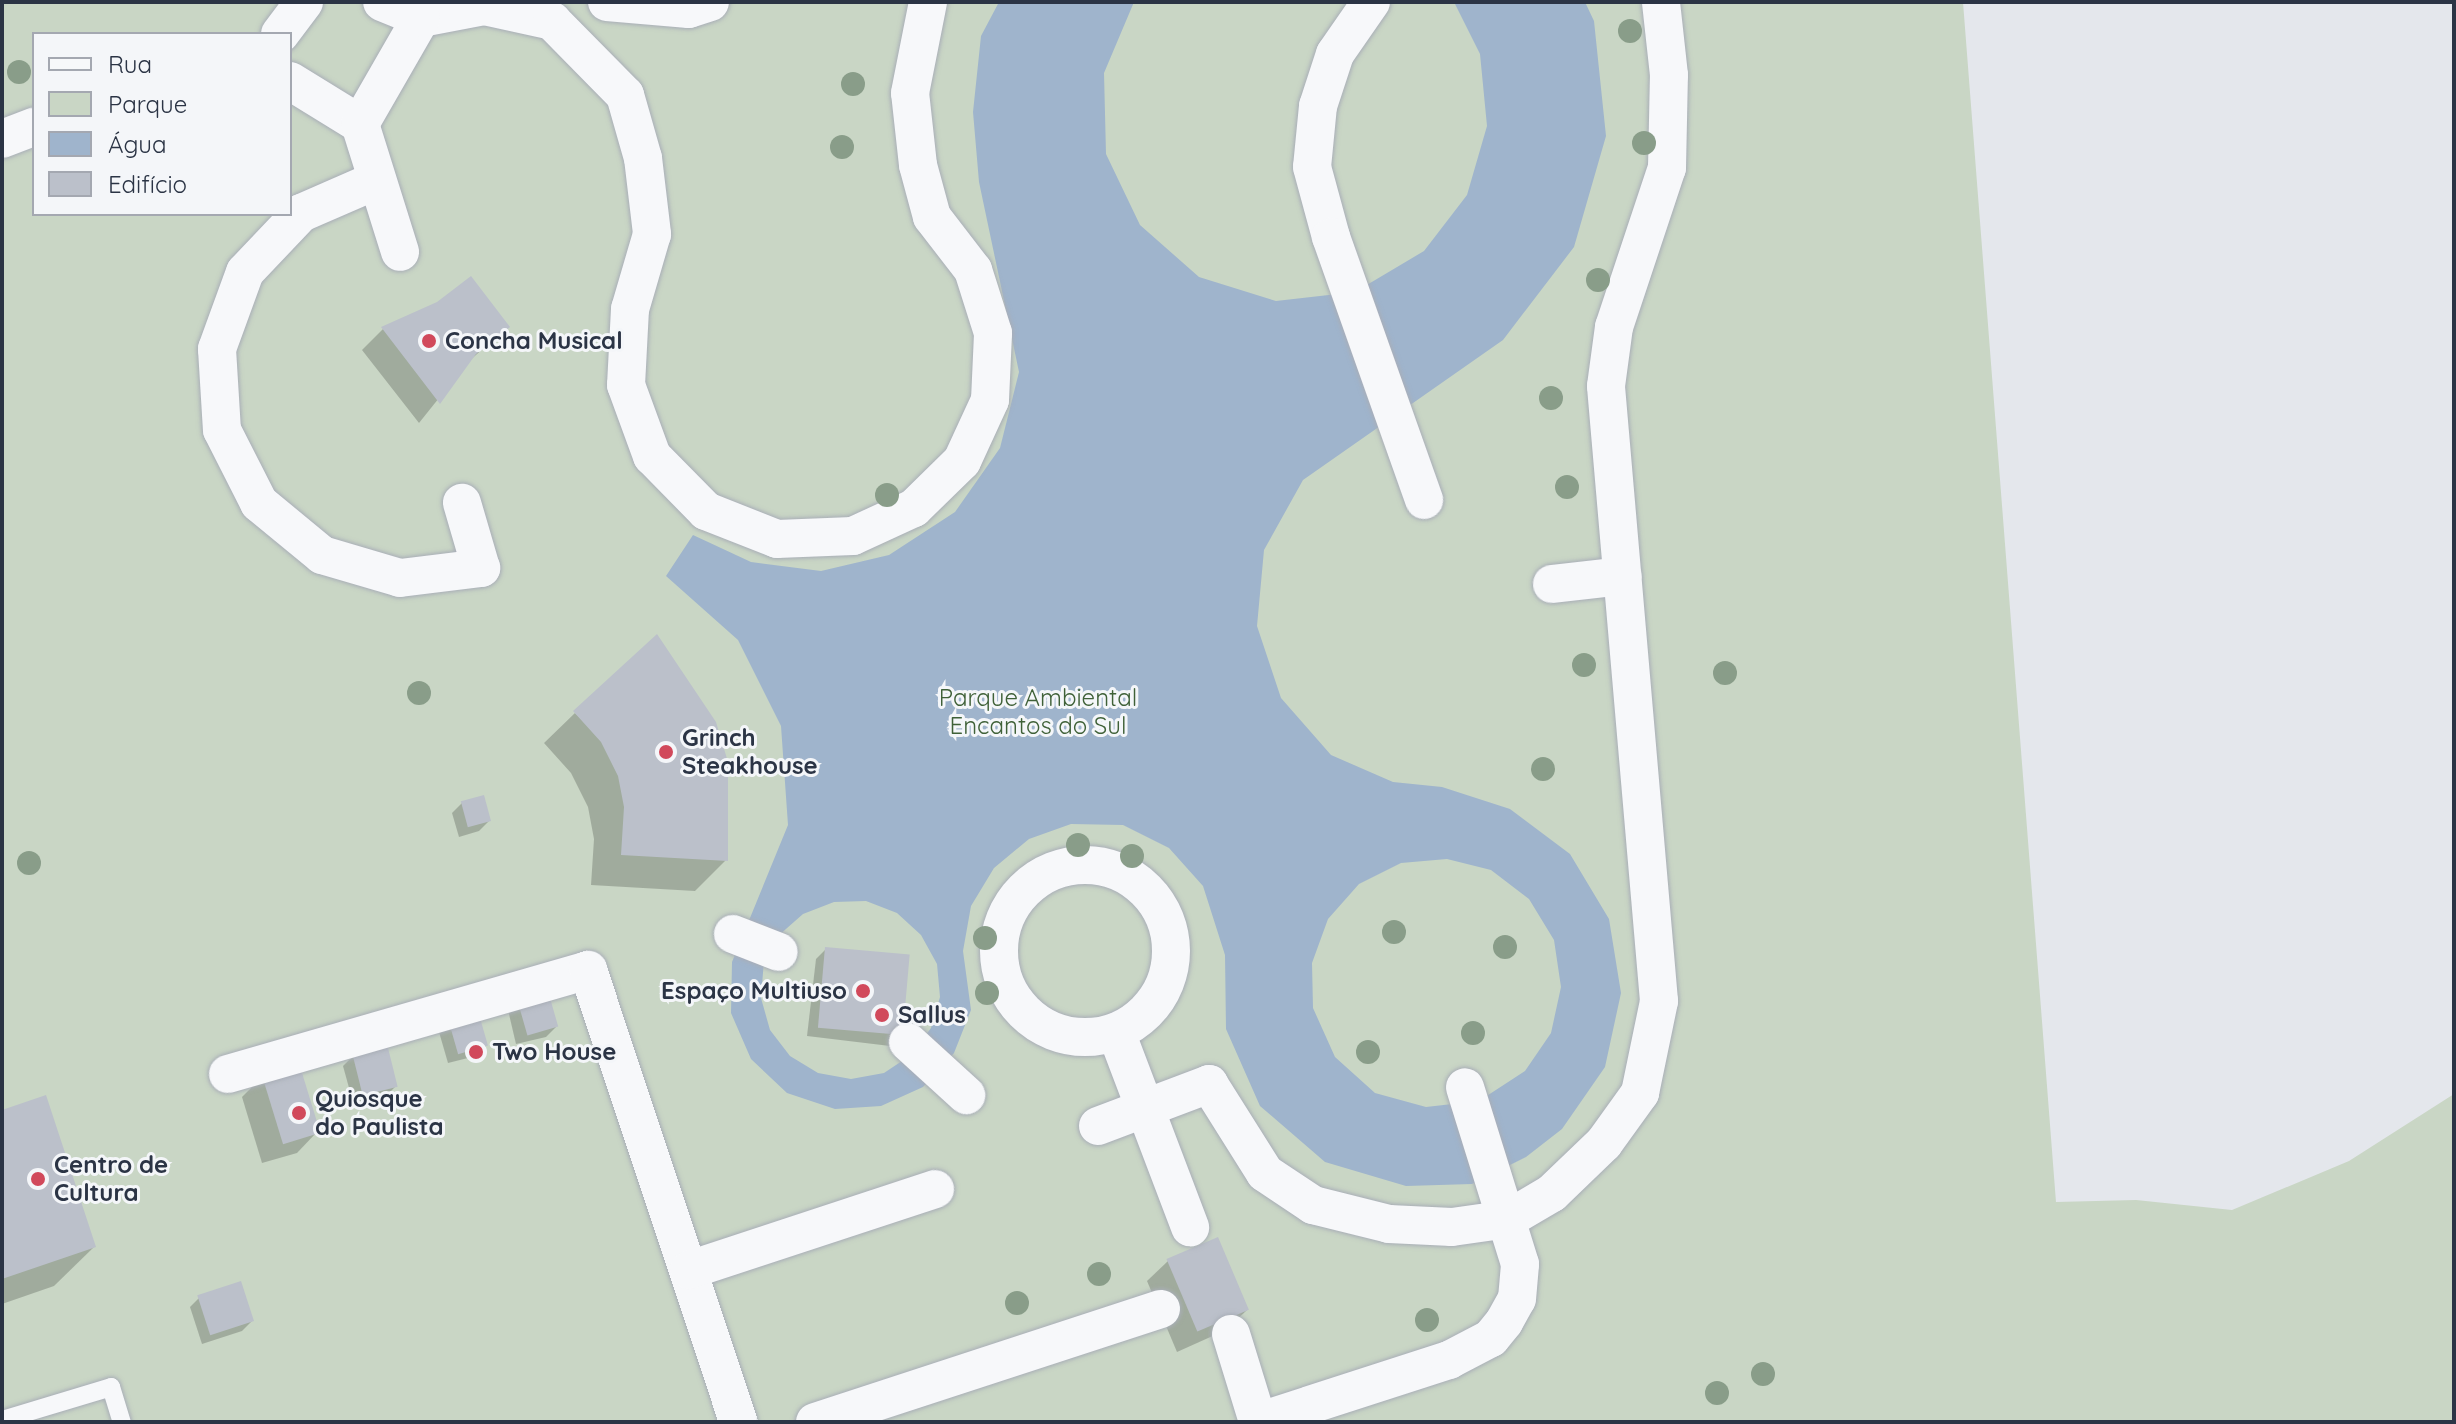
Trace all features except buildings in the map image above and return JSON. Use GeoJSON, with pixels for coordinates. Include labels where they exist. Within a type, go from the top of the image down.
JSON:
{"type":"FeatureCollection","features":[{"type":"Feature","properties":{"kind":"street"},"geometry":{"type":"LineString","coordinates":[[282,32],[304,2]]}},
{"type":"Feature","properties":{"kind":"street"},"geometry":{"type":"LineString","coordinates":[[382,2],[421,18],[484,6],[552,21],[625,95],[643,158],[652,234],[630,309],[626,385],[652,456],[706,511],[777,539],[853,536],[914,508],[962,461],[990,400],[993,333],[973,270],[932,217],[918,165],[910,93],[928,2]]}},
{"type":"Feature","properties":{"kind":"street"},"geometry":{"type":"LineString","coordinates":[[552,21],[595,2]]}},
{"type":"Feature","properties":{"kind":"street"},"geometry":{"type":"LineString","coordinates":[[607,2],[689,9],[710,2]]}},
{"type":"Feature","properties":{"kind":"street"},"geometry":{"type":"LineString","coordinates":[[1371,2],[1335,54],[1318,106],[1312,167],[1331,237],[1354,292],[1424,500]]}},
{"type":"Feature","properties":{"kind":"street"},"geometry":{"type":"LineString","coordinates":[[1098,1126],[1209,1084],[1265,1173],[1313,1205],[1389,1224],[1452,1227],[1502,1203],[1563,1183],[1604,1143],[1640,1093],[1659,1001],[1606,386],[1614,327],[1667,168],[1669,75],[1661,2]]}},
{"type":"Feature","properties":{"kind":"street"},"geometry":{"type":"LineString","coordinates":[[360,124],[421,18]]}},
{"type":"Feature","properties":{"kind":"street"},"geometry":{"type":"LineString","coordinates":[[292,82],[360,124],[400,252]]}},
{"type":"Feature","properties":{"kind":"street"},"geometry":{"type":"LineString","coordinates":[[2,139],[32,128]]}},
{"type":"Feature","properties":{"kind":"street"},"geometry":{"type":"LineString","coordinates":[[377,180],[301,213],[245,272],[217,349],[222,430],[259,503],[322,555],[400,578],[481,568],[462,503]]}},
{"type":"Feature","properties":{"kind":"street"},"geometry":{"type":"LineString","coordinates":[[1552,584],[1623,576]]}},
{"type":"Feature","properties":{"kind":"street"},"geometry":{"type":"LineString","coordinates":[[1089,865],[1121,872],[1149,892],[1167,921],[1172,954],[1164,987],[1144,1015],[1116,1032],[1081,1038],[1048,1030],[1021,1010],[1003,981],[998,948],[1006,914],[1026,887],[1055,870],[1089,865]]}},
{"type":"Feature","properties":{"kind":"street"},"geometry":{"type":"LineString","coordinates":[[228,1074],[588,970],[738,1422]]}},
{"type":"Feature","properties":{"kind":"street"},"geometry":{"type":"LineString","coordinates":[[1116,1032],[1190,1227]]}},
{"type":"Feature","properties":{"kind":"street"},"geometry":{"type":"LineString","coordinates":[[911,1044],[955,1085]]}},
{"type":"Feature","properties":{"kind":"street"},"geometry":{"type":"LineString","coordinates":[[1231,1334],[1258,1422],[1449,1360],[1491,1338],[1517,1299],[1520,1264],[1465,1087]]}},
{"type":"Feature","properties":{"kind":"street"},"geometry":{"type":"LineString","coordinates":[[689,1270],[835,1238],[935,1189]]}},
{"type":"Feature","properties":{"kind":"street"},"geometry":{"type":"LineString","coordinates":[[815,1422],[883,1385],[1161,1309]]}},
{"type":"Feature","properties":{"kind":"lane"},"geometry":{"type":"LineString","coordinates":[[2,1420],[45,1415],[111,1387],[122,1422]]}},
{"type":"Feature","properties":{"kind":"green space","name":"Parque Ambiental Encantos do Sul"},"geometry":{"type":"Polygon","coordinates":[[[2,2],[1963,2],[2056,1202],[2136,1200],[2232,1210],[2349,1161],[2454,1094],[2454,1422],[2,1422],[2,2]]]}},
{"type":"Feature","properties":{"kind":"water"},"geometry":{"type":"Polygon","coordinates":[[[999,2],[1134,2],[1104,73],[1106,154],[1140,225],[1199,277],[1276,301],[1355,292],[1424,251],[1467,195],[1487,126],[1480,54],[1454,2],[1585,2],[1594,21],[1606,136],[1574,247],[1503,340],[1303,480],[1264,550],[1257,626],[1281,698],[1331,755],[1393,782],[1442,787],[1510,809],[1570,854],[1609,919],[1621,993],[1605,1067],[1562,1129],[1526,1157],[1472,1184],[1406,1186],[1325,1162],[1260,1106],[1226,1029],[1225,955],[1203,886],[1169,848],[1123,825],[1071,824],[1029,839],[994,868],[971,906],[963,951],[971,1010],[954,1053],[923,1087],[881,1106],[835,1109],[787,1093],[751,1059],[731,1013],[732,962],[788,825],[781,726],[738,640],[666,576],[693,535],[751,562],[821,571],[889,555],[955,512],[1000,448],[1019,372],[979,182],[973,112],[981,36],[999,2]],[[1447,859],[1401,863],[1359,884],[1328,919],[1312,963],[1313,1008],[1335,1057],[1375,1093],[1426,1107],[1479,1101],[1525,1071],[1551,1033],[1561,987],[1554,940],[1529,899],[1491,870],[1447,859]],[[866,901],[834,902],[803,914],[778,936],[764,960],[761,998],[770,1030],[790,1056],[818,1073],[851,1079],[884,1073],[911,1055],[931,1028],[940,997],[937,964],[921,935],[897,913],[866,901]]]}},
{"type":"Feature","properties":{"kind":"place","name":"Concha Musical"},"geometry":{"type":"Point","coordinates":[429,341]}},
{"type":"Feature","properties":{"kind":"place","name":"Grinch Steakhouse"},"geometry":{"type":"Point","coordinates":[666,752]}},
{"type":"Feature","properties":{"kind":"place","name":"Espaço Multiuso"},"geometry":{"type":"Point","coordinates":[863,991]}},
{"type":"Feature","properties":{"kind":"place","name":"Sallus"},"geometry":{"type":"Point","coordinates":[882,1015]}},
{"type":"Feature","properties":{"kind":"place","name":"Two House"},"geometry":{"type":"Point","coordinates":[476,1052]}},
{"type":"Feature","properties":{"kind":"place","name":"Quiosque do Paulista"},"geometry":{"type":"Point","coordinates":[299,1113]}},
{"type":"Feature","properties":{"kind":"place","name":"Centro de Cultura"},"geometry":{"type":"Point","coordinates":[38,1179]}}]}
